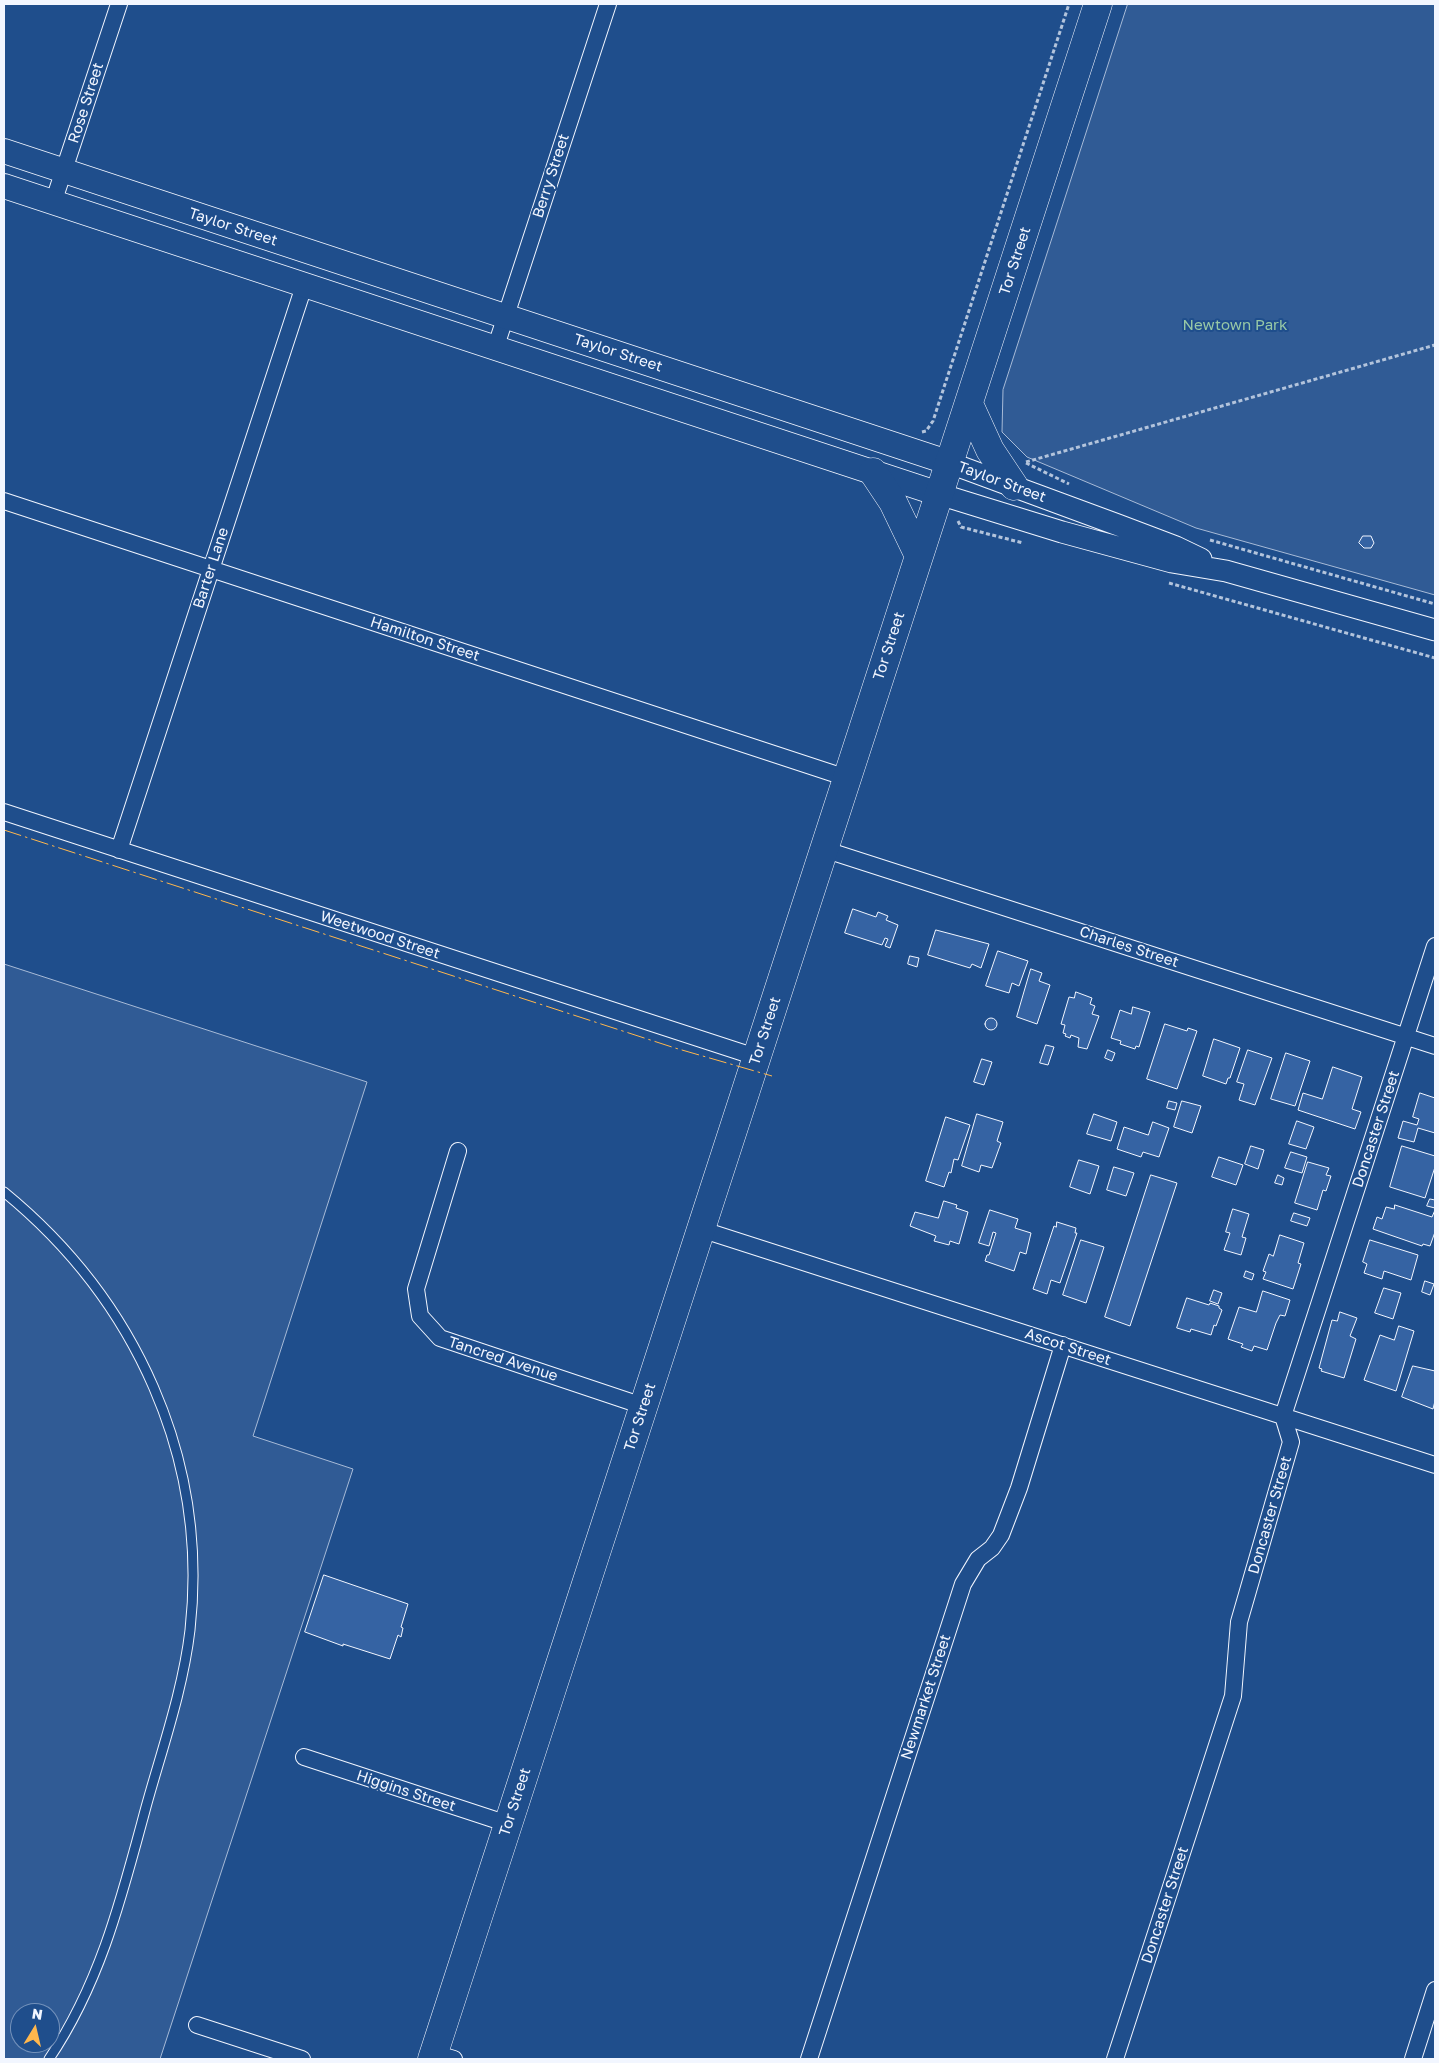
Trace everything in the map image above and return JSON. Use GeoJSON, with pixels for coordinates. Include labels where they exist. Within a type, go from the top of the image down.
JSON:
{"type":"FeatureCollection","features":[{"type":"Feature","properties":{"kind":"highway","name":"Tor Street"},"geometry":{"type":"LineString","coordinates":[[440,2057],[508,1824],[918,554],[950,463],[1098,4]]}},
{"type":"Feature","properties":{"kind":"highway"},"geometry":{"type":"LineString","coordinates":[[969,404],[990,450],[1020,474]]}},
{"type":"Feature","properties":{"kind":"highway"},"geometry":{"type":"LineString","coordinates":[[873,472],[893,502],[918,554]]}},
{"type":"Feature","properties":{"kind":"main road","name":"Taylor Street"},"geometry":{"type":"LineString","coordinates":[[4,151],[950,463]]}},
{"type":"Feature","properties":{"kind":"main road","name":"Taylor Street"},"geometry":{"type":"LineString","coordinates":[[4,186],[939,494]]}},
{"type":"Feature","properties":{"kind":"street","name":"Rose Street"},"geometry":{"type":"LineString","coordinates":[[53,203],[119,4]]}},
{"type":"Feature","properties":{"kind":"street","name":"Berry Street"},"geometry":{"type":"LineString","coordinates":[[495,349],[608,4]]}},
{"type":"Feature","properties":{"kind":"street","name":"Barter Lane"},"geometry":{"type":"LineString","coordinates":[[119,850],[304,286]]}},
{"type":"Feature","properties":{"kind":"street","name":"Taylor Street"},"geometry":{"type":"LineString","coordinates":[[950,463],[1020,474],[1226,571]]}},
{"type":"Feature","properties":{"kind":"street","name":"Taylor Street"},"geometry":{"type":"LineString","coordinates":[[939,494],[1062,532],[1172,562],[1226,571],[1435,630]]}},
{"type":"Feature","properties":{"kind":"street","name":"Hamilton Street"},"geometry":{"type":"LineString","coordinates":[[4,501],[847,778]]}},
{"type":"Feature","properties":{"kind":"street","name":"Weetwood Street"},"geometry":{"type":"LineString","coordinates":[[4,812],[756,1057]]}},
{"type":"Feature","properties":{"kind":"street","name":"Charles Street"},"geometry":{"type":"LineString","coordinates":[[823,849],[1435,1046]]}},
{"type":"Feature","properties":{"kind":"street","name":"Doncaster Street"},"geometry":{"type":"LineString","coordinates":[[1115,2059],[1233,1696],[1239,1622],[1291,1442],[1283,1416],[1435,946]]}},
{"type":"Feature","properties":{"kind":"street","name":"Tancred Avenue"},"geometry":{"type":"LineString","coordinates":[[458,1151],[416,1289],[420,1316],[440,1338],[643,1406]]}},
{"type":"Feature","properties":{"kind":"street","name":"Ascot Street"},"geometry":{"type":"LineString","coordinates":[[700,1229],[1435,1465]]}},
{"type":"Feature","properties":{"kind":"street","name":"Newmarket Street"},"geometry":{"type":"LineString","coordinates":[[810,2059],[963,1584],[978,1559],[992,1548],[1001,1535],[1019,1488],[1063,1345]]}},
{"type":"Feature","properties":{"kind":"street","name":"Higgins Street"},"geometry":{"type":"LineString","coordinates":[[304,1758],[508,1824]]}},
{"type":"Feature","properties":{"kind":"street"},"geometry":{"type":"LineString","coordinates":[[1413,2059],[1435,1990]]}},
{"type":"Feature","properties":{"kind":"street"},"geometry":{"type":"LineString","coordinates":[[197,2025],[302,2059]]}},
{"type":"Feature","properties":{"kind":"lane"},"geometry":{"type":"LineString","coordinates":[[4,1192],[39,1222],[73,1258],[109,1306],[146,1370],[162,1406],[177,1453],[191,1522],[193,1557],[190,1632],[182,1673],[125,1885],[92,1981],[79,2010],[49,2059]]}},
{"type":"Feature","properties":{"kind":"path"},"geometry":{"type":"LineString","coordinates":[[926,431],[933,421],[1069,4]]}},
{"type":"Feature","properties":{"kind":"path"},"geometry":{"type":"LineString","coordinates":[[1020,474],[1435,345]]}},
{"type":"Feature","properties":{"kind":"path"},"geometry":{"type":"LineString","coordinates":[[1018,458],[1020,474]]}},
{"type":"Feature","properties":{"kind":"path"},"geometry":{"type":"LineString","coordinates":[[1020,474],[1073,486]]}},
{"type":"Feature","properties":{"kind":"path"},"geometry":{"type":"LineString","coordinates":[[958,521],[961,527],[1026,543]]}},
{"type":"Feature","properties":{"kind":"path"},"geometry":{"type":"LineString","coordinates":[[1206,539],[1435,604]]}},
{"type":"Feature","properties":{"kind":"path"},"geometry":{"type":"LineString","coordinates":[[1166,582],[1435,658]]}},
{"type":"Feature","properties":{"kind":"shaded area","name":"Newtown Park"},"geometry":{"type":"Polygon","coordinates":[[[1128,4],[1435,4],[1435,595],[1196,528],[1027,457],[1002,432],[1003,390],[1128,4]]]}},
{"type":"Feature","properties":{"kind":"shaded area"},"geometry":{"type":"Polygon","coordinates":[[[4,964],[367,1082],[253,1436],[353,1469],[160,2059],[4,2059],[4,964]]]}},
{"type":"Feature","properties":{"kind":"building"},"geometry":{"type":"Polygon","coordinates":[[[1363,536],[1371,536],[1374,543],[1371,548],[1364,548],[1359,543],[1363,536]]]}},
{"type":"Feature","properties":{"kind":"building"},"geometry":{"type":"Polygon","coordinates":[[[853,909],[876,917],[878,912],[888,916],[886,920],[898,925],[890,948],[885,946],[888,939],[885,938],[882,945],[845,933],[853,909]]]}},
{"type":"Feature","properties":{"kind":"building"},"geometry":{"type":"Polygon","coordinates":[[[936,930],[989,944],[981,968],[972,964],[970,968],[928,955],[936,930]]]}},
{"type":"Feature","properties":{"kind":"building"},"geometry":{"type":"Polygon","coordinates":[[[998,951],[1028,961],[1019,986],[1012,983],[1009,993],[986,986],[998,951]]]}},
{"type":"Feature","properties":{"kind":"building"},"geometry":{"type":"Polygon","coordinates":[[[910,956],[919,958],[917,967],[908,964],[910,956]]]}},
{"type":"Feature","properties":{"kind":"building"},"geometry":{"type":"Polygon","coordinates":[[[1031,969],[1042,973],[1039,981],[1050,985],[1037,1024],[1017,1017],[1031,969]]]}},
{"type":"Feature","properties":{"kind":"building"},"geometry":{"type":"Polygon","coordinates":[[[1076,992],[1092,998],[1090,1004],[1095,1006],[1092,1014],[1099,1016],[1087,1049],[1078,1047],[1079,1038],[1071,1035],[1070,1038],[1065,1036],[1066,1034],[1063,1033],[1065,1025],[1061,1024],[1069,997],[1074,998],[1076,992]]]}},
{"type":"Feature","properties":{"kind":"building"},"geometry":{"type":"Polygon","coordinates":[[[1133,1007],[1150,1012],[1139,1047],[1136,1046],[1135,1049],[1120,1044],[1121,1041],[1111,1038],[1120,1010],[1131,1014],[1133,1007]]]}},
{"type":"Feature","properties":{"kind":"building"},"geometry":{"type":"Polygon","coordinates":[[[991,1018],[997,1024],[991,1030],[985,1024],[991,1018]]]}},
{"type":"Feature","properties":{"kind":"building"},"geometry":{"type":"Polygon","coordinates":[[[1165,1024],[1187,1031],[1188,1028],[1197,1031],[1177,1089],[1147,1079],[1165,1024]]]}},
{"type":"Feature","properties":{"kind":"building"},"geometry":{"type":"Polygon","coordinates":[[[1214,1039],[1240,1048],[1230,1078],[1228,1078],[1226,1084],[1203,1076],[1214,1039]]]}},
{"type":"Feature","properties":{"kind":"building"},"geometry":{"type":"Polygon","coordinates":[[[1046,1045],[1054,1047],[1048,1065],[1040,1063],[1046,1045]]]}},
{"type":"Feature","properties":{"kind":"building"},"geometry":{"type":"Polygon","coordinates":[[[1108,1050],[1115,1053],[1112,1061],[1105,1058],[1108,1050]]]}},
{"type":"Feature","properties":{"kind":"building"},"geometry":{"type":"Polygon","coordinates":[[[1248,1050],[1272,1058],[1255,1105],[1239,1100],[1244,1084],[1237,1082],[1248,1050]]]}},
{"type":"Feature","properties":{"kind":"building"},"geometry":{"type":"Polygon","coordinates":[[[1286,1053],[1310,1061],[1295,1106],[1271,1099],[1286,1053]]]}},
{"type":"Feature","properties":{"kind":"building"},"geometry":{"type":"Polygon","coordinates":[[[982,1059],[992,1062],[984,1085],[974,1082],[982,1059]]]}},
{"type":"Feature","properties":{"kind":"building"},"geometry":{"type":"Polygon","coordinates":[[[1333,1067],[1362,1077],[1352,1109],[1361,1112],[1355,1129],[1298,1110],[1303,1093],[1322,1099],[1333,1067]]]}},
{"type":"Feature","properties":{"kind":"building"},"geometry":{"type":"Polygon","coordinates":[[[1420,1093],[1435,1098],[1435,1133],[1418,1128],[1414,1142],[1398,1138],[1403,1121],[1417,1125],[1419,1119],[1413,1117],[1420,1093]]]}},
{"type":"Feature","properties":{"kind":"building"},"geometry":{"type":"Polygon","coordinates":[[[1169,1101],[1177,1103],[1175,1110],[1167,1108],[1169,1101]]]}},
{"type":"Feature","properties":{"kind":"building"},"geometry":{"type":"Polygon","coordinates":[[[1182,1101],[1201,1106],[1192,1133],[1174,1127],[1182,1101]]]}},
{"type":"Feature","properties":{"kind":"building"},"geometry":{"type":"Polygon","coordinates":[[[977,1114],[1003,1122],[997,1141],[1001,1143],[992,1168],[981,1165],[979,1172],[962,1166],[977,1114]]]}},
{"type":"Feature","properties":{"kind":"building"},"geometry":{"type":"Polygon","coordinates":[[[1094,1114],[1117,1122],[1111,1141],[1087,1134],[1094,1114]]]}},
{"type":"Feature","properties":{"kind":"building"},"geometry":{"type":"Polygon","coordinates":[[[946,1117],[970,1125],[958,1160],[954,1159],[951,1173],[949,1172],[944,1187],[926,1181],[946,1117]]]}},
{"type":"Feature","properties":{"kind":"building"},"geometry":{"type":"Polygon","coordinates":[[[1297,1121],[1314,1127],[1306,1149],[1289,1144],[1297,1121]]]}},
{"type":"Feature","properties":{"kind":"building"},"geometry":{"type":"Polygon","coordinates":[[[1153,1122],[1169,1128],[1159,1157],[1143,1152],[1141,1157],[1117,1149],[1124,1127],[1148,1135],[1153,1122]]]}},
{"type":"Feature","properties":{"kind":"building"},"geometry":{"type":"Polygon","coordinates":[[[1251,1146],[1264,1150],[1258,1169],[1245,1164],[1251,1146]]]}},
{"type":"Feature","properties":{"kind":"building"},"geometry":{"type":"Polygon","coordinates":[[[1402,1146],[1435,1156],[1435,1167],[1425,1198],[1390,1187],[1402,1146]]]}},
{"type":"Feature","properties":{"kind":"building"},"geometry":{"type":"Polygon","coordinates":[[[1291,1152],[1307,1157],[1302,1173],[1285,1168],[1291,1152]]]}},
{"type":"Feature","properties":{"kind":"building"},"geometry":{"type":"Polygon","coordinates":[[[1219,1157],[1243,1165],[1236,1185],[1212,1177],[1219,1157]]]}},
{"type":"Feature","properties":{"kind":"building"},"geometry":{"type":"Polygon","coordinates":[[[1079,1160],[1099,1166],[1090,1194],[1070,1187],[1079,1160]]]}},
{"type":"Feature","properties":{"kind":"building"},"geometry":{"type":"Polygon","coordinates":[[[1308,1162],[1329,1168],[1326,1175],[1331,1176],[1326,1191],[1323,1190],[1317,1210],[1295,1203],[1308,1162]]]}},
{"type":"Feature","properties":{"kind":"building"},"geometry":{"type":"Polygon","coordinates":[[[1114,1167],[1134,1173],[1126,1196],[1107,1190],[1114,1167]]]}},
{"type":"Feature","properties":{"kind":"building"},"geometry":{"type":"Polygon","coordinates":[[[1151,1175],[1177,1183],[1130,1326],[1105,1317],[1151,1175]]]}},
{"type":"Feature","properties":{"kind":"building"},"geometry":{"type":"Polygon","coordinates":[[[1278,1175],[1284,1178],[1282,1185],[1275,1183],[1278,1175]]]}},
{"type":"Feature","properties":{"kind":"building"},"geometry":{"type":"Polygon","coordinates":[[[1430,1199],[1435,1200],[1435,1208],[1427,1206],[1430,1199]]]}},
{"type":"Feature","properties":{"kind":"building"},"geometry":{"type":"Polygon","coordinates":[[[944,1201],[957,1205],[956,1208],[968,1212],[959,1244],[950,1241],[949,1245],[934,1241],[936,1236],[910,1226],[915,1212],[938,1218],[944,1201]]]}},
{"type":"Feature","properties":{"kind":"building"},"geometry":{"type":"Polygon","coordinates":[[[1395,1205],[1432,1217],[1435,1210],[1435,1232],[1430,1246],[1423,1244],[1422,1246],[1373,1229],[1377,1217],[1382,1219],[1386,1207],[1394,1209],[1395,1205]]]}},
{"type":"Feature","properties":{"kind":"building"},"geometry":{"type":"Polygon","coordinates":[[[1233,1209],[1249,1214],[1242,1237],[1246,1238],[1241,1255],[1224,1250],[1230,1233],[1226,1232],[1233,1209]]]}},
{"type":"Feature","properties":{"kind":"building"},"geometry":{"type":"Polygon","coordinates":[[[990,1210],[1018,1219],[1015,1228],[1031,1233],[1026,1254],[1020,1252],[1014,1271],[985,1261],[987,1255],[989,1255],[996,1233],[993,1232],[989,1246],[979,1243],[990,1210]]]}},
{"type":"Feature","properties":{"kind":"building"},"geometry":{"type":"Polygon","coordinates":[[[1294,1213],[1310,1218],[1307,1226],[1291,1221],[1294,1213]]]}},
{"type":"Feature","properties":{"kind":"building"},"geometry":{"type":"Polygon","coordinates":[[[1057,1222],[1076,1228],[1075,1233],[1077,1233],[1060,1283],[1051,1280],[1047,1294],[1033,1289],[1057,1222]]]}},
{"type":"Feature","properties":{"kind":"building"},"geometry":{"type":"Polygon","coordinates":[[[1280,1235],[1304,1243],[1298,1263],[1301,1264],[1293,1289],[1263,1279],[1266,1272],[1263,1271],[1269,1254],[1273,1256],[1280,1235]]]}},
{"type":"Feature","properties":{"kind":"building"},"geometry":{"type":"Polygon","coordinates":[[[1081,1240],[1104,1247],[1086,1303],[1063,1295],[1081,1240]]]}},
{"type":"Feature","properties":{"kind":"building"},"geometry":{"type":"Polygon","coordinates":[[[1370,1240],[1418,1255],[1411,1280],[1384,1271],[1382,1279],[1364,1273],[1367,1264],[1363,1262],[1370,1240]]]}},
{"type":"Feature","properties":{"kind":"building"},"geometry":{"type":"Polygon","coordinates":[[[1246,1271],[1254,1274],[1252,1280],[1244,1277],[1246,1271]]]}},
{"type":"Feature","properties":{"kind":"building"},"geometry":{"type":"Polygon","coordinates":[[[1425,1281],[1434,1284],[1430,1295],[1422,1292],[1425,1281]]]}},
{"type":"Feature","properties":{"kind":"building"},"geometry":{"type":"Polygon","coordinates":[[[1384,1288],[1401,1293],[1393,1319],[1375,1313],[1384,1288]]]}},
{"type":"Feature","properties":{"kind":"building"},"geometry":{"type":"Polygon","coordinates":[[[1214,1290],[1222,1293],[1218,1304],[1210,1301],[1214,1290]]]}},
{"type":"Feature","properties":{"kind":"building"},"geometry":{"type":"Polygon","coordinates":[[[1263,1291],[1290,1300],[1285,1316],[1280,1315],[1276,1323],[1267,1350],[1254,1346],[1252,1351],[1241,1347],[1243,1344],[1228,1339],[1239,1307],[1256,1312],[1263,1291]]]}},
{"type":"Feature","properties":{"kind":"building"},"geometry":{"type":"Polygon","coordinates":[[[1187,1298],[1219,1306],[1222,1310],[1211,1335],[1191,1329],[1190,1332],[1177,1328],[1187,1298]]]}},
{"type":"Feature","properties":{"kind":"building"},"geometry":{"type":"Polygon","coordinates":[[[1340,1312],[1357,1318],[1350,1336],[1356,1339],[1344,1378],[1321,1371],[1322,1369],[1319,1368],[1332,1320],[1337,1321],[1340,1312]]]}},
{"type":"Feature","properties":{"kind":"building"},"geometry":{"type":"Polygon","coordinates":[[[1399,1326],[1414,1331],[1396,1391],[1364,1380],[1380,1335],[1394,1340],[1399,1326]]]}},
{"type":"Feature","properties":{"kind":"building"},"geometry":{"type":"Polygon","coordinates":[[[1413,1366],[1435,1371],[1435,1401],[1433,1409],[1402,1397],[1413,1366]]]}},
{"type":"Feature","properties":{"kind":"building"},"geometry":{"type":"Polygon","coordinates":[[[324,1575],[408,1604],[401,1627],[403,1628],[401,1637],[398,1635],[390,1659],[343,1644],[343,1646],[305,1632],[324,1575]]]}},
{"type":"Feature","properties":{"kind":"power"},"geometry":{"type":"LineString","coordinates":[[4,830],[675,1048],[772,1076]]}}]}
